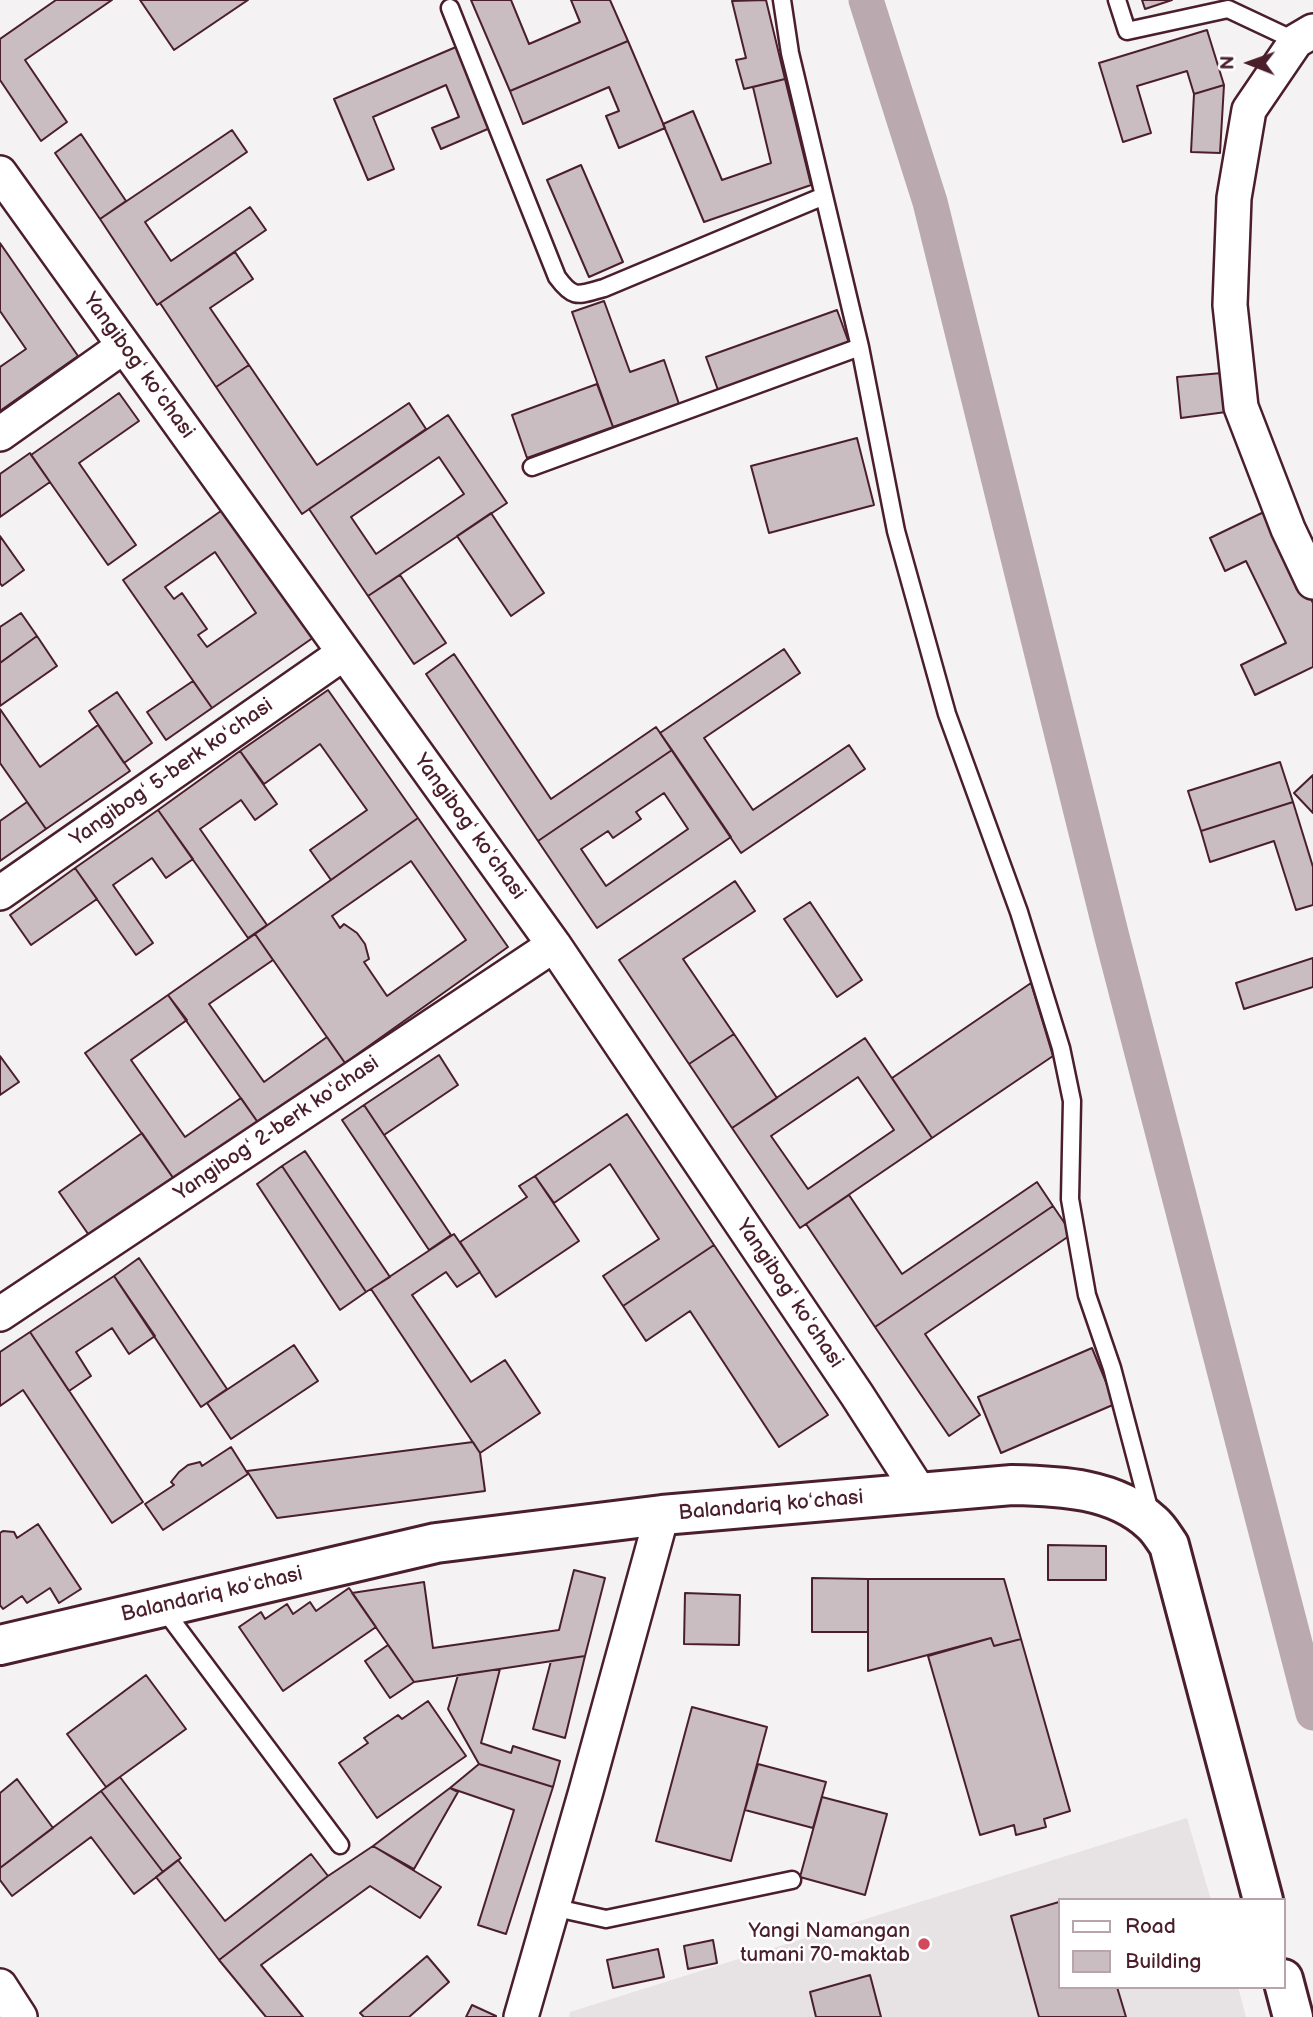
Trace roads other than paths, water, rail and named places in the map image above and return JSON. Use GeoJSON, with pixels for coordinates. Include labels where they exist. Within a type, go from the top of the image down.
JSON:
{"type":"FeatureCollection","features":[{"type":"Feature","properties":{"kind":"street"},"geometry":{"type":"LineString","coordinates":[[1305,36],[1249,110],[1234,198],[1230,305],[1241,407],[1288,529],[1313,582]]}},
{"type":"Feature","properties":{"kind":"street","name":"Yangibogʻ koʻchasi"},"geometry":{"type":"LineString","coordinates":[[0,173],[554,945],[920,1493]]}},
{"type":"Feature","properties":{"kind":"street"},"geometry":{"type":"LineString","coordinates":[[0,434],[124,346]]}},
{"type":"Feature","properties":{"kind":"street","name":"Yangibogʻ 5-berk koʻchasi"},"geometry":{"type":"LineString","coordinates":[[0,893],[344,653]]}},
{"type":"Feature","properties":{"kind":"street","name":"Yangibogʻ 2-berk koʻchasi"},"geometry":{"type":"LineString","coordinates":[[0,1314],[554,945]]}},
{"type":"Feature","properties":{"kind":"street","name":"Balandariq koʻchasi"},"geometry":{"type":"LineString","coordinates":[[0,1645],[436,1543],[662,1516],[1012,1485],[1054,1487],[1104,1495],[1129,1507],[1153,1524],[1169,1545],[1262,1898]]}},
{"type":"Feature","properties":{"kind":"street"},"geometry":{"type":"LineString","coordinates":[[521,2017],[662,1516]]}},
{"type":"Feature","properties":{"kind":"street"},"geometry":{"type":"LineString","coordinates":[[0,1986],[20,2017]]}},
{"type":"Feature","properties":{"kind":"street"},"geometry":{"type":"LineString","coordinates":[[1285,1987],[1293,2017]]}},
{"type":"Feature","properties":{"kind":"lane"},"geometry":{"type":"LineString","coordinates":[[782,0],[790,53],[860,346],[896,531],[947,714],[1019,912],[1061,1048],[1072,1101],[1070,1199],[1087,1295],[1112,1367],[1153,1524]]}},
{"type":"Feature","properties":{"kind":"lane"},"geometry":{"type":"LineString","coordinates":[[1117,0],[1127,31],[1228,9],[1305,36]]}},
{"type":"Feature","properties":{"kind":"lane"},"geometry":{"type":"LineString","coordinates":[[450,8],[557,277],[567,291],[580,295],[604,288],[824,197]]}},
{"type":"Feature","properties":{"kind":"lane"},"geometry":{"type":"LineString","coordinates":[[532,467],[860,346]]}},
{"type":"Feature","properties":{"kind":"lane"},"geometry":{"type":"LineString","coordinates":[[162,1607],[340,1846]]}},
{"type":"Feature","properties":{"kind":"lane"},"geometry":{"type":"LineString","coordinates":[[552,1907],[606,1919],[792,1880]]}},
{"type":"Feature","properties":{"kind":"waterway"},"geometry":{"type":"LineString","coordinates":[[866,0],[930,202],[1112,937],[1313,1713]]}},
{"type":"Feature","properties":{"kind":"place","name":"Yangi Namangan tumani 70-maktab"},"geometry":{"type":"Point","coordinates":[924,1944]}}]}
